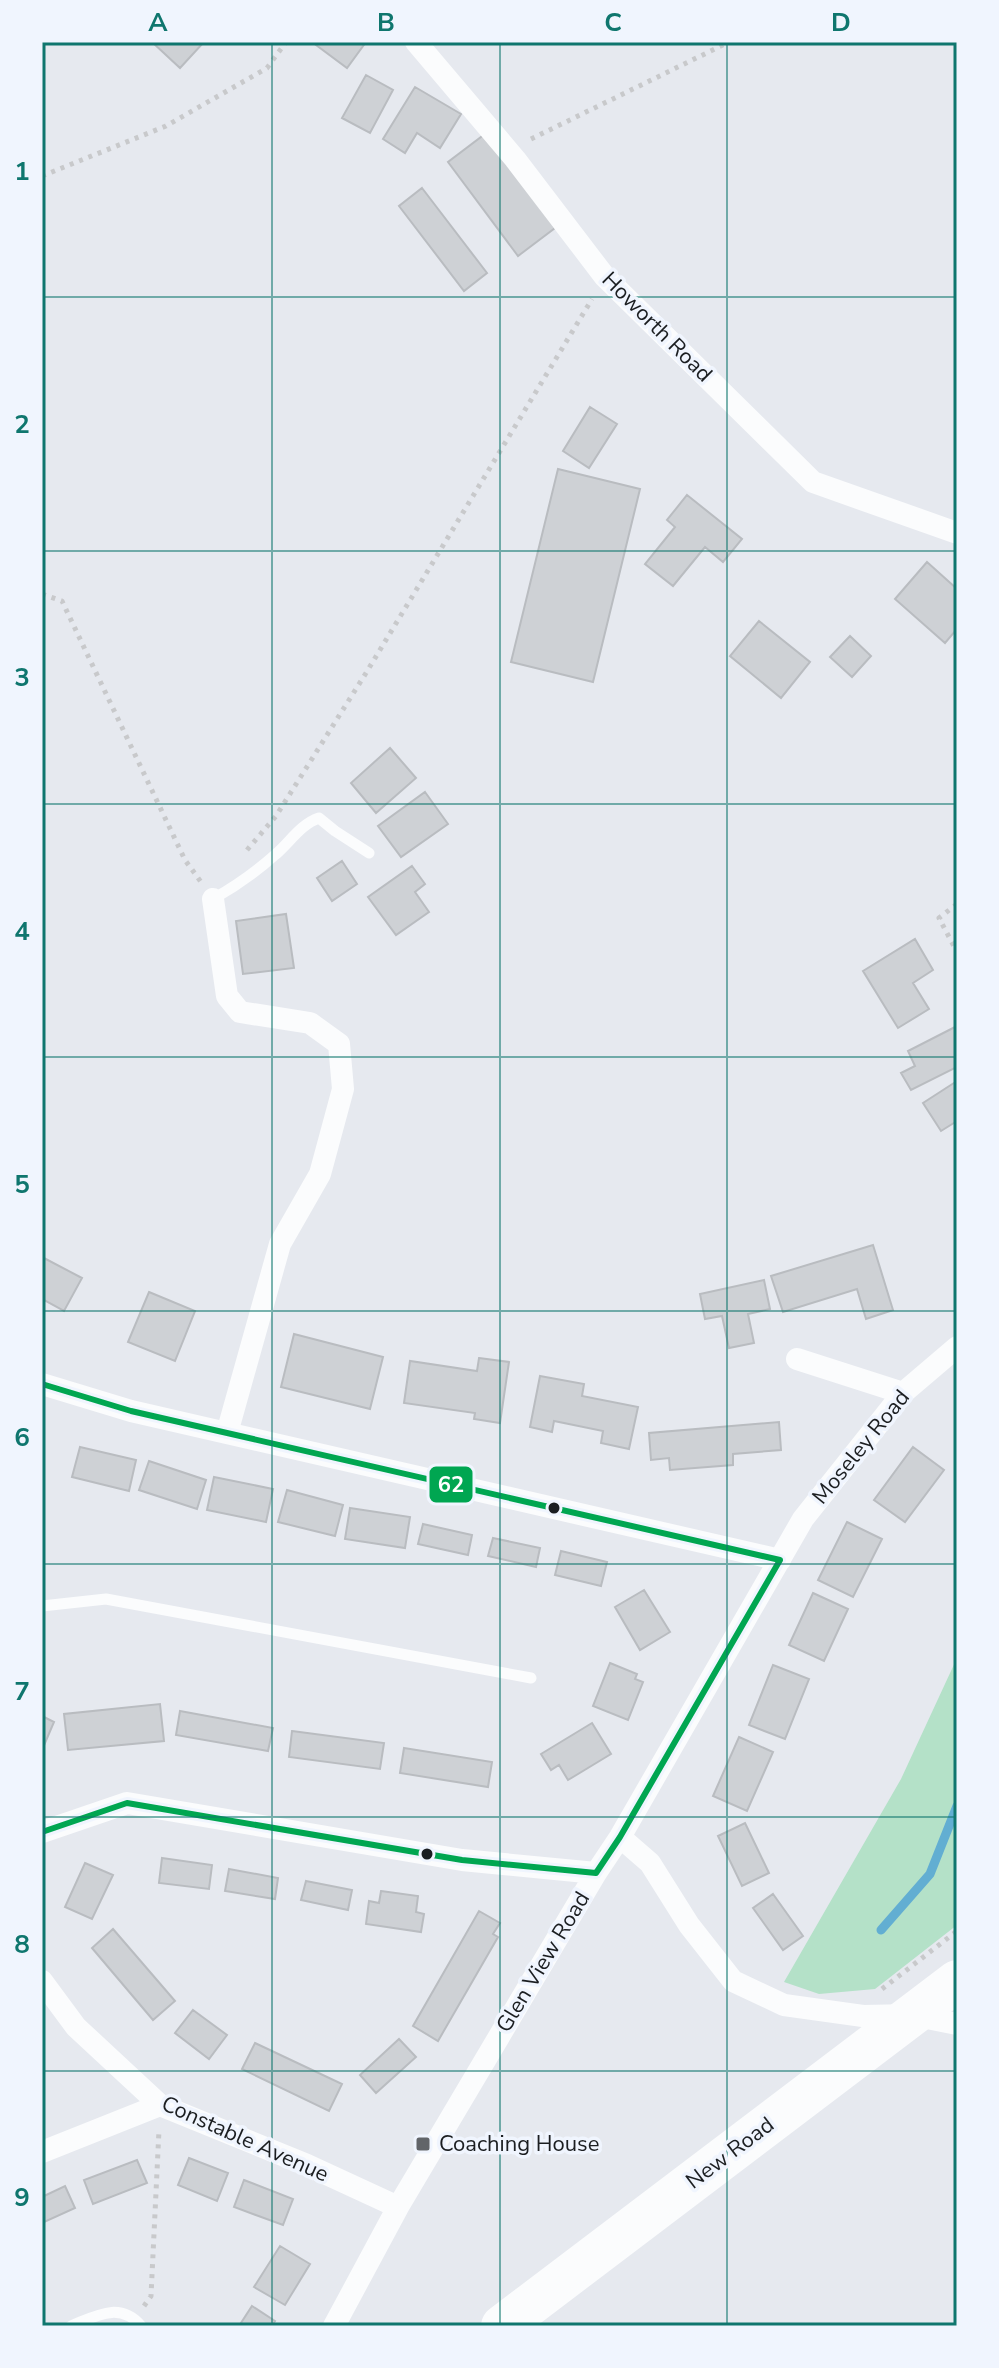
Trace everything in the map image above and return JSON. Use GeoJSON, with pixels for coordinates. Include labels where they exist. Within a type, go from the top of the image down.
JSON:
{"type":"FeatureCollection","features":[{"type":"Feature","properties":{"kind":"highway","name":"New Road"},"geometry":{"type":"LineString","coordinates":[[502,2326],[957,1981]]}},
{"type":"Feature","properties":{"kind":"street","name":"Howorth Road"},"geometry":{"type":"LineString","coordinates":[[416,42],[509,150],[605,277],[813,482],[957,533]]}},
{"type":"Feature","properties":{"kind":"street"},"geometry":{"type":"LineString","coordinates":[[210,887],[227,996],[240,1012],[310,1023],[339,1044],[343,1089],[320,1174],[280,1244],[227,1433]]}},
{"type":"Feature","properties":{"kind":"street","name":"Moseley Road"},"geometry":{"type":"LineString","coordinates":[[780,1560],[803,1519],[903,1393],[957,1347]]}},
{"type":"Feature","properties":{"kind":"street"},"geometry":{"type":"LineString","coordinates":[[797,1359],[903,1393]]}},
{"type":"Feature","properties":{"kind":"street"},"geometry":{"type":"LineString","coordinates":[[42,1384],[131,1411],[780,1560]]}},
{"type":"Feature","properties":{"kind":"street","name":"Glen View Road"},"geometry":{"type":"LineString","coordinates":[[334,2326],[398,2207],[620,1837],[780,1560]]}},
{"type":"Feature","properties":{"kind":"street"},"geometry":{"type":"LineString","coordinates":[[42,1832],[127,1803],[462,1860],[596,1873]]}},
{"type":"Feature","properties":{"kind":"street"},"geometry":{"type":"LineString","coordinates":[[620,1837],[650,1863],[689,1925],[733,1981],[784,2005],[849,2014],[912,2015],[957,2024]]}},
{"type":"Feature","properties":{"kind":"street","name":"Constable Avenue"},"geometry":{"type":"LineString","coordinates":[[42,1981],[76,2027],[160,2105],[307,2165],[398,2207]]}},
{"type":"Feature","properties":{"kind":"street"},"geometry":{"type":"LineString","coordinates":[[42,2152],[160,2105]]}},
{"type":"Feature","properties":{"kind":"lane"},"geometry":{"type":"LineString","coordinates":[[210,887],[238,885],[308,822],[319,818],[369,853]]}},
{"type":"Feature","properties":{"kind":"lane"},"geometry":{"type":"LineString","coordinates":[[42,1606],[106,1599],[531,1678]]}},
{"type":"Feature","properties":{"kind":"lane"},"geometry":{"type":"LineString","coordinates":[[71,2326],[110,2311],[138,2322]]}},
{"type":"Feature","properties":{"kind":"path"},"geometry":{"type":"LineString","coordinates":[[42,176],[166,126],[267,68],[286,42]]}},
{"type":"Feature","properties":{"kind":"path"},"geometry":{"type":"LineString","coordinates":[[509,150],[729,42]]}},
{"type":"Feature","properties":{"kind":"path"},"geometry":{"type":"LineString","coordinates":[[246,851],[276,816],[366,673],[605,277]]}},
{"type":"Feature","properties":{"kind":"path"},"geometry":{"type":"LineString","coordinates":[[42,594],[62,601],[185,860],[210,887]]}},
{"type":"Feature","properties":{"kind":"path"},"geometry":{"type":"LineString","coordinates":[[957,904],[939,918],[957,952]]}},
{"type":"Feature","properties":{"kind":"path"},"geometry":{"type":"LineString","coordinates":[[849,2014],[957,1931]]}},
{"type":"Feature","properties":{"kind":"path"},"geometry":{"type":"LineString","coordinates":[[138,2322],[151,2296],[160,2105]]}},
{"type":"Feature","properties":{"kind":"green space"},"geometry":{"type":"Polygon","coordinates":[[[957,1658],[957,1925],[875,1989],[819,1994],[784,1982],[901,1779],[957,1658]]]}},
{"type":"Feature","properties":{"kind":"building"},"geometry":{"type":"Polygon","coordinates":[[[152,42],[204,42],[180,68],[152,42]]]}},
{"type":"Feature","properties":{"kind":"building"},"geometry":{"type":"Polygon","coordinates":[[[312,42],[366,42],[347,68],[312,42]]]}},
{"type":"Feature","properties":{"kind":"building"},"geometry":{"type":"Polygon","coordinates":[[[366,75],[393,90],[370,133],[342,118],[366,75]]]}},
{"type":"Feature","properties":{"kind":"building"},"geometry":{"type":"Polygon","coordinates":[[[415,87],[461,114],[440,148],[417,133],[405,153],[383,139],[415,87]]]}},
{"type":"Feature","properties":{"kind":"building"},"geometry":{"type":"Polygon","coordinates":[[[485,134],[555,228],[518,256],[448,162],[485,134]]]}},
{"type":"Feature","properties":{"kind":"building"},"geometry":{"type":"Polygon","coordinates":[[[422,188],[487,273],[464,291],[399,206],[422,188]]]}},
{"type":"Feature","properties":{"kind":"building"},"geometry":{"type":"Polygon","coordinates":[[[590,407],[617,424],[589,468],[563,451],[590,407]]]}},
{"type":"Feature","properties":{"kind":"building"},"geometry":{"type":"Polygon","coordinates":[[[558,469],[640,489],[593,682],[511,662],[558,469]]]}},
{"type":"Feature","properties":{"kind":"building"},"geometry":{"type":"Polygon","coordinates":[[[687,495],[742,539],[723,562],[705,547],[673,586],[645,564],[675,527],[667,520],[687,495]]]}},
{"type":"Feature","properties":{"kind":"building"},"geometry":{"type":"Polygon","coordinates":[[[927,562],[957,589],[957,629],[945,643],[895,599],[927,562]]]}},
{"type":"Feature","properties":{"kind":"building"},"geometry":{"type":"Polygon","coordinates":[[[759,621],[810,662],[781,698],[730,656],[759,621]]]}},
{"type":"Feature","properties":{"kind":"building"},"geometry":{"type":"Polygon","coordinates":[[[850,636],[871,656],[852,677],[830,657],[850,636]]]}},
{"type":"Feature","properties":{"kind":"building"},"geometry":{"type":"Polygon","coordinates":[[[390,748],[416,778],[376,813],[351,783],[390,748]]]}},
{"type":"Feature","properties":{"kind":"building"},"geometry":{"type":"Polygon","coordinates":[[[425,792],[448,824],[401,857],[378,826],[425,792]]]}},
{"type":"Feature","properties":{"kind":"building"},"geometry":{"type":"Polygon","coordinates":[[[342,861],[357,884],[332,901],[317,878],[342,861]]]}},
{"type":"Feature","properties":{"kind":"building"},"geometry":{"type":"Polygon","coordinates":[[[412,866],[425,884],[415,892],[429,912],[396,935],[368,897],[412,866]]]}},
{"type":"Feature","properties":{"kind":"building"},"geometry":{"type":"Polygon","coordinates":[[[286,914],[294,968],[243,974],[236,921],[286,914]]]}},
{"type":"Feature","properties":{"kind":"building"},"geometry":{"type":"Polygon","coordinates":[[[915,939],[933,970],[913,983],[929,1009],[898,1028],[863,971],[915,939]]]}},
{"type":"Feature","properties":{"kind":"building"},"geometry":{"type":"Polygon","coordinates":[[[957,1026],[957,1067],[911,1090],[901,1073],[915,1066],[908,1051],[957,1026]]]}},
{"type":"Feature","properties":{"kind":"building"},"geometry":{"type":"Polygon","coordinates":[[[957,1081],[957,1121],[941,1131],[923,1103],[957,1081]]]}},
{"type":"Feature","properties":{"kind":"building"},"geometry":{"type":"Polygon","coordinates":[[[873,1245],[893,1310],[866,1319],[857,1289],[783,1312],[771,1276],[873,1245]]]}},
{"type":"Feature","properties":{"kind":"building"},"geometry":{"type":"Polygon","coordinates":[[[42,1257],[82,1278],[64,1311],[42,1299],[42,1257]]]}},
{"type":"Feature","properties":{"kind":"building"},"geometry":{"type":"Polygon","coordinates":[[[764,1280],[770,1309],[748,1314],[754,1343],[729,1348],[722,1316],[705,1319],[700,1294],[764,1280]]]}},
{"type":"Feature","properties":{"kind":"building"},"geometry":{"type":"Polygon","coordinates":[[[149,1292],[195,1311],[175,1361],[128,1342],[149,1292]]]}},
{"type":"Feature","properties":{"kind":"building"},"geometry":{"type":"Polygon","coordinates":[[[294,1334],[383,1357],[370,1409],[281,1387],[294,1334]]]}},
{"type":"Feature","properties":{"kind":"building"},"geometry":{"type":"Polygon","coordinates":[[[479,1358],[509,1362],[500,1423],[474,1419],[475,1413],[404,1403],[410,1361],[477,1371],[479,1358]]]}},
{"type":"Feature","properties":{"kind":"building"},"geometry":{"type":"Polygon","coordinates":[[[540,1376],[584,1384],[582,1396],[638,1407],[629,1449],[601,1443],[603,1431],[554,1421],[552,1432],[530,1427],[540,1376]]]}},
{"type":"Feature","properties":{"kind":"building"},"geometry":{"type":"Polygon","coordinates":[[[779,1422],[781,1450],[733,1454],[733,1465],[670,1470],[669,1458],[651,1460],[649,1433],[779,1422]]]}},
{"type":"Feature","properties":{"kind":"building"},"geometry":{"type":"Polygon","coordinates":[[[80,1447],[136,1460],[129,1491],[72,1477],[80,1447]]]}},
{"type":"Feature","properties":{"kind":"building"},"geometry":{"type":"Polygon","coordinates":[[[913,1447],[944,1470],[905,1522],[874,1500],[913,1447]]]}},
{"type":"Feature","properties":{"kind":"building"},"geometry":{"type":"Polygon","coordinates":[[[149,1461],[206,1480],[197,1509],[139,1490],[149,1461]]]}},
{"type":"Feature","properties":{"kind":"building"},"geometry":{"type":"Polygon","coordinates":[[[214,1477],[273,1489],[266,1522],[207,1510],[214,1477]]]}},
{"type":"Feature","properties":{"kind":"building"},"geometry":{"type":"Polygon","coordinates":[[[287,1490],[343,1505],[335,1536],[278,1522],[287,1490]]]}},
{"type":"Feature","properties":{"kind":"building"},"geometry":{"type":"Polygon","coordinates":[[[350,1508],[410,1517],[405,1548],[345,1539],[350,1508]]]}},
{"type":"Feature","properties":{"kind":"building"},"geometry":{"type":"Polygon","coordinates":[[[847,1522],[882,1539],[853,1597],[818,1580],[847,1522]]]}},
{"type":"Feature","properties":{"kind":"building"},"geometry":{"type":"Polygon","coordinates":[[[423,1524],[472,1535],[468,1555],[418,1544],[423,1524]]]}},
{"type":"Feature","properties":{"kind":"building"},"geometry":{"type":"Polygon","coordinates":[[[493,1538],[540,1548],[536,1567],[488,1556],[493,1538]]]}},
{"type":"Feature","properties":{"kind":"building"},"geometry":{"type":"Polygon","coordinates":[[[561,1551],[607,1562],[601,1586],[555,1575],[561,1551]]]}},
{"type":"Feature","properties":{"kind":"building"},"geometry":{"type":"Polygon","coordinates":[[[644,1590],[670,1632],[640,1650],[615,1607],[644,1590]]]}},
{"type":"Feature","properties":{"kind":"building"},"geometry":{"type":"Polygon","coordinates":[[[813,1593],[848,1609],[824,1661],[789,1645],[813,1593]]]}},
{"type":"Feature","properties":{"kind":"building"},"geometry":{"type":"Polygon","coordinates":[[[610,1663],[637,1674],[635,1679],[643,1682],[628,1720],[593,1706],[610,1663]]]}},
{"type":"Feature","properties":{"kind":"building"},"geometry":{"type":"Polygon","coordinates":[[[773,1665],[809,1679],[785,1739],[749,1725],[773,1665]]]}},
{"type":"Feature","properties":{"kind":"building"},"geometry":{"type":"Polygon","coordinates":[[[160,1704],[164,1741],[68,1750],[64,1714],[160,1704]]]}},
{"type":"Feature","properties":{"kind":"building"},"geometry":{"type":"Polygon","coordinates":[[[180,1711],[273,1728],[268,1751],[176,1735],[180,1711]]]}},
{"type":"Feature","properties":{"kind":"building"},"geometry":{"type":"Polygon","coordinates":[[[42,1716],[54,1722],[42,1750],[42,1716]]]}},
{"type":"Feature","properties":{"kind":"building"},"geometry":{"type":"Polygon","coordinates":[[[592,1723],[611,1754],[568,1780],[559,1765],[551,1770],[541,1754],[592,1723]]]}},
{"type":"Feature","properties":{"kind":"building"},"geometry":{"type":"Polygon","coordinates":[[[292,1731],[384,1743],[380,1769],[289,1757],[292,1731]]]}},
{"type":"Feature","properties":{"kind":"building"},"geometry":{"type":"Polygon","coordinates":[[[739,1737],[773,1752],[747,1811],[713,1796],[739,1737]]]}},
{"type":"Feature","properties":{"kind":"building"},"geometry":{"type":"Polygon","coordinates":[[[404,1748],[492,1762],[488,1787],[400,1773],[404,1748]]]}},
{"type":"Feature","properties":{"kind":"building"},"geometry":{"type":"Polygon","coordinates":[[[745,1823],[769,1873],[742,1886],[718,1836],[745,1823]]]}},
{"type":"Feature","properties":{"kind":"building"},"geometry":{"type":"Polygon","coordinates":[[[162,1858],[212,1865],[209,1889],[159,1883],[162,1858]]]}},
{"type":"Feature","properties":{"kind":"building"},"geometry":{"type":"Polygon","coordinates":[[[85,1863],[113,1875],[92,1919],[65,1907],[85,1863]]]}},
{"type":"Feature","properties":{"kind":"building"},"geometry":{"type":"Polygon","coordinates":[[[229,1869],[278,1878],[275,1899],[225,1891],[229,1869]]]}},
{"type":"Feature","properties":{"kind":"building"},"geometry":{"type":"Polygon","coordinates":[[[306,1881],[352,1890],[348,1910],[301,1900],[306,1881]]]}},
{"type":"Feature","properties":{"kind":"building"},"geometry":{"type":"Polygon","coordinates":[[[381,1891],[418,1896],[416,1912],[424,1914],[421,1932],[366,1924],[369,1901],[379,1903],[381,1891]]]}},
{"type":"Feature","properties":{"kind":"building"},"geometry":{"type":"Polygon","coordinates":[[[773,1894],[803,1936],[783,1950],[753,1908],[773,1894]]]}},
{"type":"Feature","properties":{"kind":"building"},"geometry":{"type":"Polygon","coordinates":[[[479,1911],[500,1923],[493,1934],[498,1937],[438,2041],[413,2026],[479,1911]]]}},
{"type":"Feature","properties":{"kind":"building"},"geometry":{"type":"Polygon","coordinates":[[[113,1929],[175,2001],[153,2020],[92,1948],[113,1929]]]}},
{"type":"Feature","properties":{"kind":"building"},"geometry":{"type":"Polygon","coordinates":[[[193,2010],[227,2035],[209,2059],[175,2033],[193,2010]]]}},
{"type":"Feature","properties":{"kind":"building"},"geometry":{"type":"Polygon","coordinates":[[[399,2039],[416,2057],[376,2093],[360,2075],[399,2039]]]}},
{"type":"Feature","properties":{"kind":"building"},"geometry":{"type":"Polygon","coordinates":[[[255,2043],[342,2084],[329,2111],[242,2069],[255,2043]]]}},
{"type":"Feature","properties":{"kind":"building"},"geometry":{"type":"Polygon","coordinates":[[[189,2158],[228,2173],[217,2201],[178,2185],[189,2158]]]}},
{"type":"Feature","properties":{"kind":"building"},"geometry":{"type":"Polygon","coordinates":[[[137,2160],[147,2183],[93,2204],[84,2180],[137,2160]]]}},
{"type":"Feature","properties":{"kind":"building"},"geometry":{"type":"Polygon","coordinates":[[[244,2180],[293,2199],[283,2225],[234,2207],[244,2180]]]}},
{"type":"Feature","properties":{"kind":"building"},"geometry":{"type":"Polygon","coordinates":[[[65,2186],[75,2208],[42,2223],[42,2197],[65,2186]]]}},
{"type":"Feature","properties":{"kind":"building"},"geometry":{"type":"Polygon","coordinates":[[[280,2246],[310,2264],[285,2305],[254,2287],[280,2246]]]}},
{"type":"Feature","properties":{"kind":"building"},"geometry":{"type":"Polygon","coordinates":[[[252,2306],[275,2321],[272,2326],[239,2326],[252,2306]]]}},
{"type":"Feature","properties":{"kind":"waterway"},"geometry":{"type":"LineString","coordinates":[[881,1930],[930,1874],[957,1806]]}},
{"type":"Feature","properties":{"kind":"transit line","name":"62"},"geometry":{"type":"LineString","coordinates":[[42,1384],[131,1411],[780,1560],[620,1837],[596,1873],[462,1860],[127,1803],[42,1832]]}},
{"type":"Feature","properties":{"kind":"place","name":"Coaching House"},"geometry":{"type":"Point","coordinates":[423,2144]}}]}
